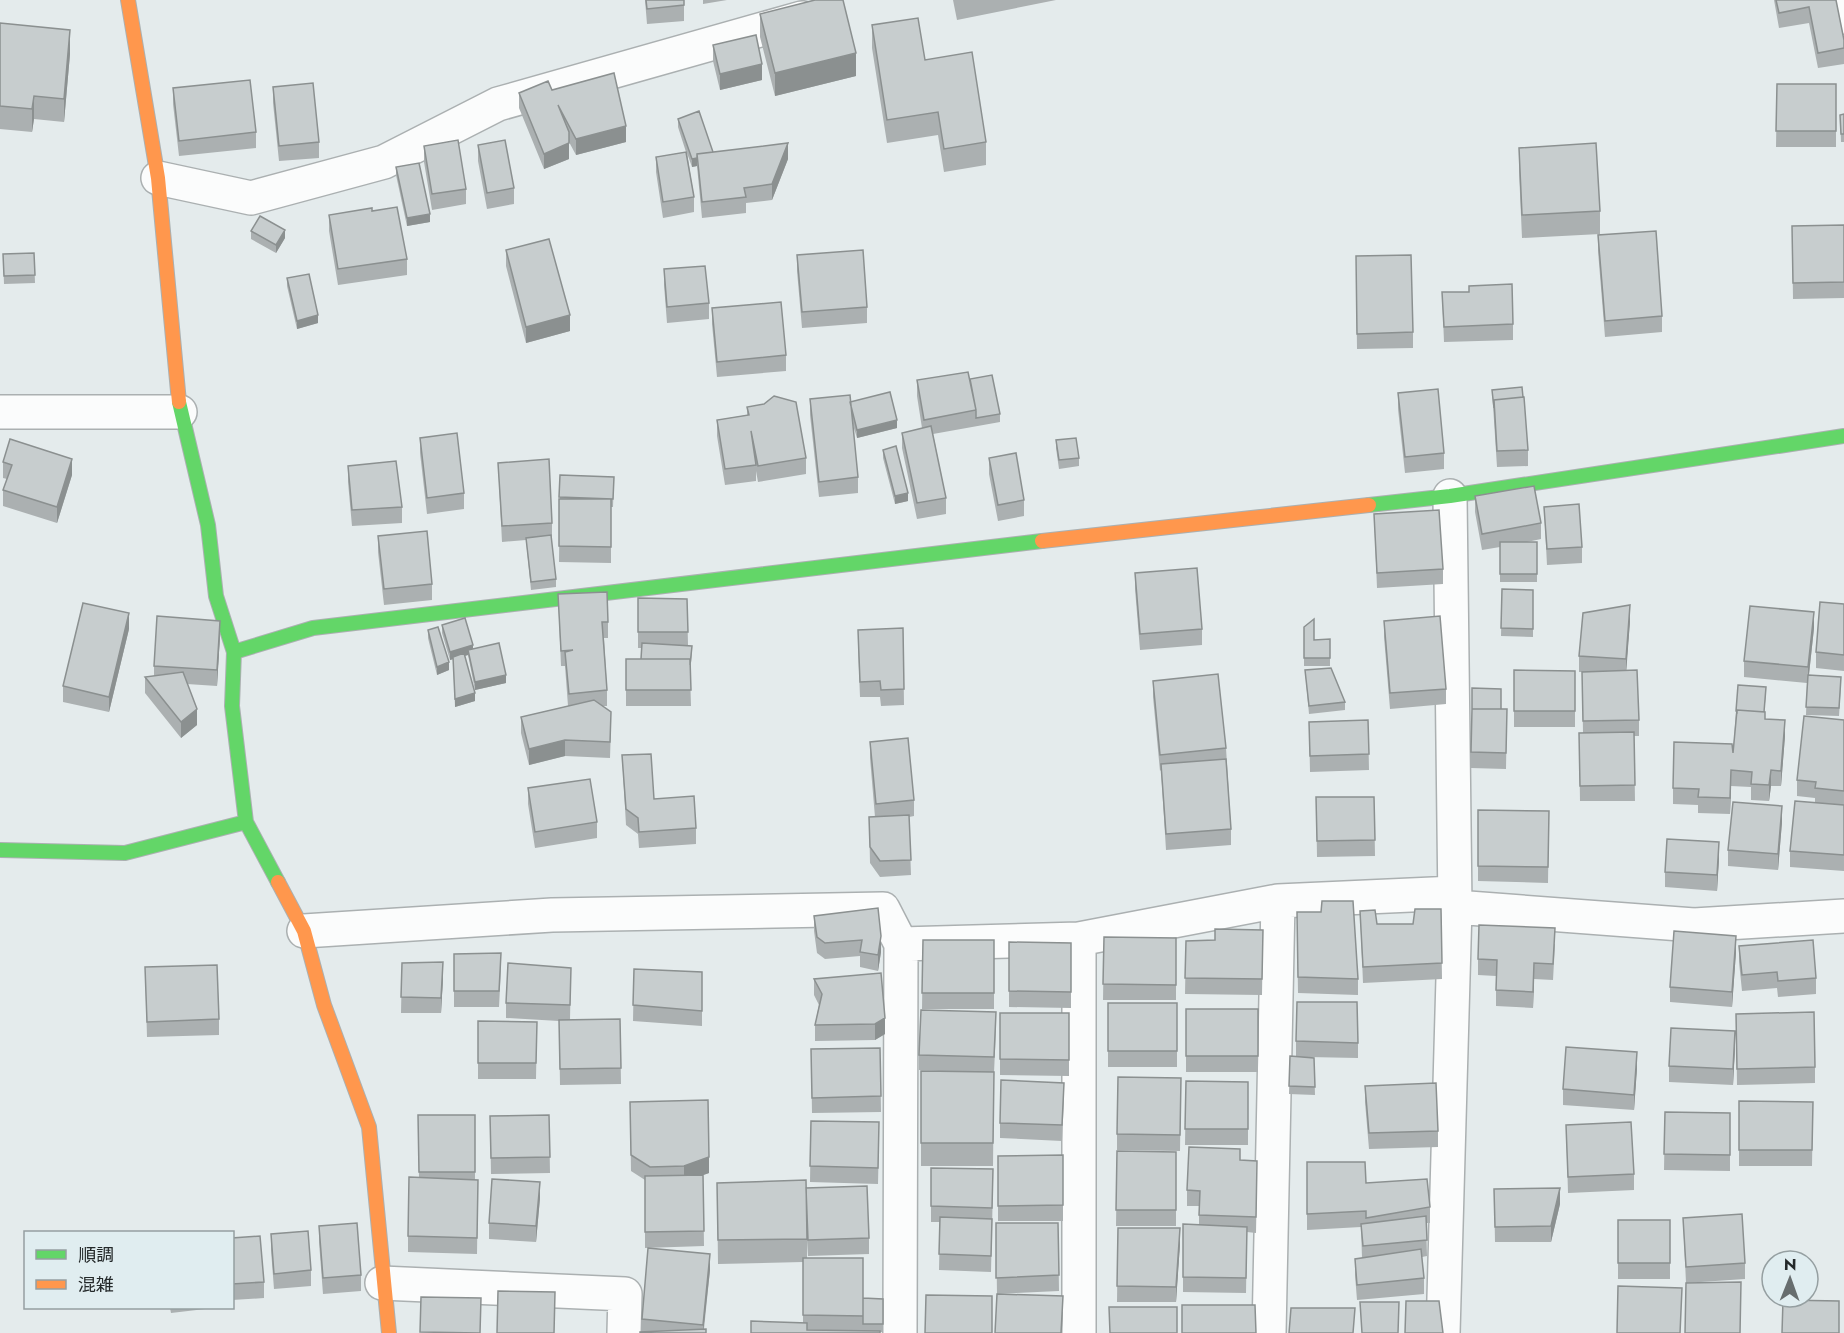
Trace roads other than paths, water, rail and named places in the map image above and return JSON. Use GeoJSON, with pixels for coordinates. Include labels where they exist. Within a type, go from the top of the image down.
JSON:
{"type":"FeatureCollection","features":[{"type":"Feature","properties":{"kind":"street"},"geometry":{"type":"LineString","coordinates":[[128,0],[158,178],[180,412],[208,525],[216,596],[234,652],[232,706],[246,822],[304,931],[324,1005],[369,1128],[382,1283],[389,1333]]}},
{"type":"Feature","properties":{"kind":"street"},"geometry":{"type":"LineString","coordinates":[[1842,0],[1844,17]]}},
{"type":"Feature","properties":{"kind":"street"},"geometry":{"type":"LineString","coordinates":[[158,178],[251,198],[384,162],[498,104],[824,11]]}},
{"type":"Feature","properties":{"kind":"street"},"geometry":{"type":"LineString","coordinates":[[0,412],[180,412]]}},
{"type":"Feature","properties":{"kind":"street"},"geometry":{"type":"LineString","coordinates":[[234,652],[313,628],[799,569],[1450,495],[1844,436]]}},
{"type":"Feature","properties":{"kind":"street"},"geometry":{"type":"LineString","coordinates":[[1443,1333],[1455,900],[1450,495]]}},
{"type":"Feature","properties":{"kind":"street"},"geometry":{"type":"LineString","coordinates":[[0,850],[125,853],[246,822]]}},
{"type":"Feature","properties":{"kind":"street"},"geometry":{"type":"LineString","coordinates":[[901,944],[1079,939],[1278,901],[1455,900],[1694,926],[1844,916]]}},
{"type":"Feature","properties":{"kind":"street"},"geometry":{"type":"LineString","coordinates":[[1269,1333],[1278,901]]}},
{"type":"Feature","properties":{"kind":"street"},"geometry":{"type":"LineString","coordinates":[[304,931],[552,915],[883,909],[901,944],[900,1333]]}},
{"type":"Feature","properties":{"kind":"street"},"geometry":{"type":"LineString","coordinates":[[1079,939],[1079,1333]]}},
{"type":"Feature","properties":{"kind":"street"},"geometry":{"type":"LineString","coordinates":[[382,1283],[625,1294],[624,1333]]}}]}
